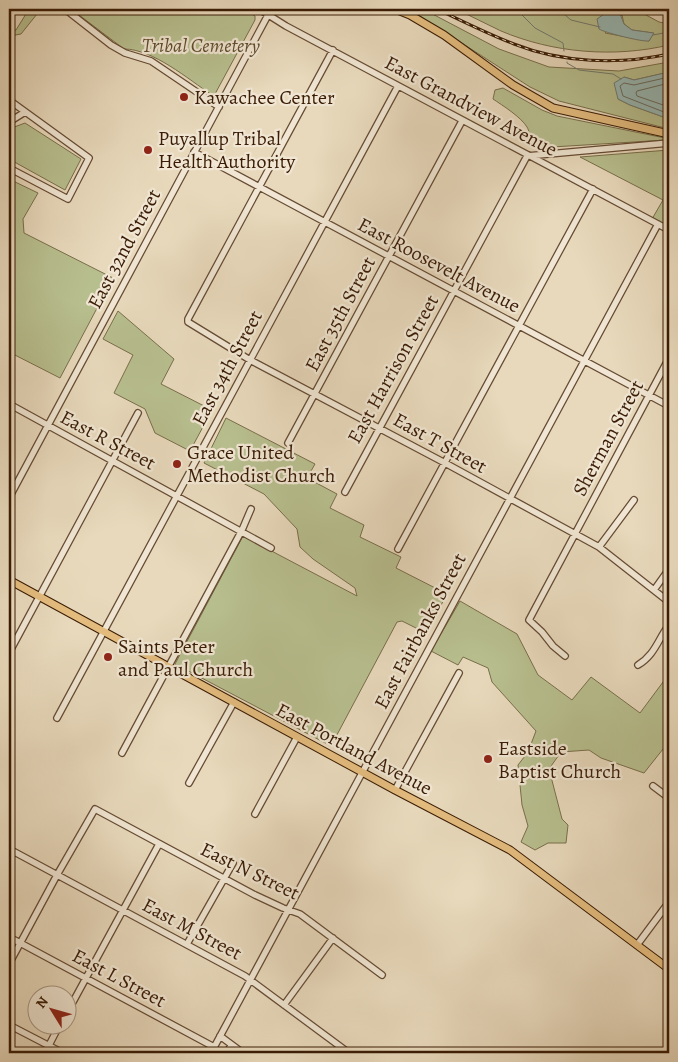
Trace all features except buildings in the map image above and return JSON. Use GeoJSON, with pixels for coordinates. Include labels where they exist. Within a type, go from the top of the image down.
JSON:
{"type":"FeatureCollection","features":[{"type":"Feature","properties":{"kind":"main road"},"geometry":{"type":"LineString","coordinates":[[395,9],[410,15],[444,36],[513,85],[553,108],[669,134]]}},
{"type":"Feature","properties":{"kind":"main road","name":"East Portland Avenue"},"geometry":{"type":"LineString","coordinates":[[9,580],[363,773],[510,850],[669,969]]}},
{"type":"Feature","properties":{"kind":"street"},"geometry":{"type":"LineString","coordinates":[[65,9],[111,45],[126,53],[151,61],[218,107]]}},
{"type":"Feature","properties":{"kind":"street","name":"East Grandview Avenue"},"geometry":{"type":"LineString","coordinates":[[259,9],[462,121],[527,156],[593,188],[669,230]]}},
{"type":"Feature","properties":{"kind":"street","name":"East 32nd Street"},"geometry":{"type":"LineString","coordinates":[[9,498],[268,15]]}},
{"type":"Feature","properties":{"kind":"street"},"geometry":{"type":"LineString","coordinates":[[259,187],[333,50]]}},
{"type":"Feature","properties":{"kind":"street","name":"East 34th Street"},"geometry":{"type":"LineString","coordinates":[[57,718],[398,86]]}},
{"type":"Feature","properties":{"kind":"street"},"geometry":{"type":"LineString","coordinates":[[9,100],[89,158],[68,199],[9,168]]}},
{"type":"Feature","properties":{"kind":"street"},"geometry":{"type":"LineString","coordinates":[[9,122],[25,112]]}},
{"type":"Feature","properties":{"kind":"street","name":"East 35th Street"},"geometry":{"type":"LineString","coordinates":[[288,443],[462,121]]}},
{"type":"Feature","properties":{"kind":"street"},"geometry":{"type":"LineString","coordinates":[[527,156],[669,143]]}},
{"type":"Feature","properties":{"kind":"street","name":"East Roosevelt Avenue"},"geometry":{"type":"LineString","coordinates":[[194,152],[669,406]]}},
{"type":"Feature","properties":{"kind":"street","name":"East Harrison Street"},"geometry":{"type":"LineString","coordinates":[[345,492],[527,156]]}},
{"type":"Feature","properties":{"kind":"street","name":"East T Street"},"geometry":{"type":"LineString","coordinates":[[259,187],[188,322],[250,360],[575,534],[599,548],[669,602]]}},
{"type":"Feature","properties":{"kind":"street"},"geometry":{"type":"LineString","coordinates":[[398,549],[593,188]]}},
{"type":"Feature","properties":{"kind":"street","name":"East Fairbanks Street"},"geometry":{"type":"LineString","coordinates":[[213,1050],[658,224]]}},
{"type":"Feature","properties":{"kind":"street","name":"Sherman Street"},"geometry":{"type":"LineString","coordinates":[[565,656],[529,620],[669,358]]}},
{"type":"Feature","properties":{"kind":"street","name":"East R Street"},"geometry":{"type":"LineString","coordinates":[[9,404],[242,530],[271,548]]}},
{"type":"Feature","properties":{"kind":"street"},"geometry":{"type":"LineString","coordinates":[[9,653],[138,413]]}},
{"type":"Feature","properties":{"kind":"street"},"geometry":{"type":"LineString","coordinates":[[599,548],[634,500]]}},
{"type":"Feature","properties":{"kind":"street"},"geometry":{"type":"LineString","coordinates":[[122,753],[242,530],[251,509]]}},
{"type":"Feature","properties":{"kind":"street"},"geometry":{"type":"LineString","coordinates":[[654,590],[669,569]]}},
{"type":"Feature","properties":{"kind":"street"},"geometry":{"type":"LineString","coordinates":[[638,665],[653,653],[661,635],[669,625]]}},
{"type":"Feature","properties":{"kind":"street"},"geometry":{"type":"LineString","coordinates":[[395,790],[459,673]]}},
{"type":"Feature","properties":{"kind":"street"},"geometry":{"type":"LineString","coordinates":[[189,783],[234,702]]}},
{"type":"Feature","properties":{"kind":"street"},"geometry":{"type":"LineString","coordinates":[[255,814],[297,737]]}},
{"type":"Feature","properties":{"kind":"street"},"geometry":{"type":"LineString","coordinates":[[653,786],[669,798]]}},
{"type":"Feature","properties":{"kind":"street","name":"East N Street"},"geometry":{"type":"LineString","coordinates":[[57,875],[95,809],[255,895],[300,914],[382,975]]}},
{"type":"Feature","properties":{"kind":"street"},"geometry":{"type":"LineString","coordinates":[[78,992],[159,844]]}},
{"type":"Feature","properties":{"kind":"street","name":"East M Street"},"geometry":{"type":"LineString","coordinates":[[9,849],[251,980],[349,1053]]}},
{"type":"Feature","properties":{"kind":"street"},"geometry":{"type":"LineString","coordinates":[[187,944],[233,863]]}},
{"type":"Feature","properties":{"kind":"street"},"geometry":{"type":"LineString","coordinates":[[9,964],[57,875]]}},
{"type":"Feature","properties":{"kind":"street"},"geometry":{"type":"LineString","coordinates":[[637,945],[669,902]]}},
{"type":"Feature","properties":{"kind":"street","name":"East L Street"},"geometry":{"type":"LineString","coordinates":[[9,937],[213,1050]]}},
{"type":"Feature","properties":{"kind":"street"},"geometry":{"type":"LineString","coordinates":[[284,1005],[333,938]]}},
{"type":"Feature","properties":{"kind":"street"},"geometry":{"type":"LineString","coordinates":[[9,1025],[63,1053]]}},
{"type":"Feature","properties":{"kind":"street"},"geometry":{"type":"LineString","coordinates":[[45,1053],[55,1034]]}},
{"type":"Feature","properties":{"kind":"street"},"geometry":{"type":"LineString","coordinates":[[220,1036],[243,1053]]}},
{"type":"Feature","properties":{"kind":"street"},"geometry":{"type":"LineString","coordinates":[[226,1053],[232,1045]]}},
{"type":"Feature","properties":{"kind":"green space"},"geometry":{"type":"Polygon","coordinates":[[[29,9],[41,9],[21,34],[10,36],[9,38],[9,31],[16,30],[29,9]]]}},
{"type":"Feature","properties":{"kind":"green space","name":"Tribal Cemetery"},"geometry":{"type":"Polygon","coordinates":[[[71,9],[245,9],[255,16],[255,20],[215,94],[212,95],[158,59],[135,50],[124,49],[71,9]]]}},
{"type":"Feature","properties":{"kind":"green space"},"geometry":{"type":"Polygon","coordinates":[[[409,9],[423,9],[499,49],[549,67],[619,71],[669,62],[669,72],[634,80],[624,77],[618,99],[669,119],[669,129],[559,101],[530,87],[409,9]]]}},
{"type":"Feature","properties":{"kind":"green space"},"geometry":{"type":"Polygon","coordinates":[[[456,9],[635,9],[659,22],[669,24],[669,45],[648,49],[605,52],[563,49],[501,31],[456,9]],[[622,15],[605,33],[649,41],[653,33],[632,30],[624,24],[622,15]]]}},
{"type":"Feature","properties":{"kind":"green space"},"geometry":{"type":"Polygon","coordinates":[[[503,88],[542,110],[557,116],[665,138],[666,140],[536,148],[530,139],[524,123],[493,99],[495,90],[503,88]]]}},
{"type":"Feature","properties":{"kind":"green space"},"geometry":{"type":"Polygon","coordinates":[[[25,123],[81,159],[65,190],[9,159],[9,129],[25,123]]]}},
{"type":"Feature","properties":{"kind":"green space"},"geometry":{"type":"Polygon","coordinates":[[[669,150],[669,228],[652,219],[663,200],[580,157],[669,150]]]}},
{"type":"Feature","properties":{"kind":"green space"},"geometry":{"type":"Polygon","coordinates":[[[9,179],[38,193],[23,219],[24,233],[113,278],[60,378],[9,352],[9,179]]]}},
{"type":"Feature","properties":{"kind":"green space"},"geometry":{"type":"Polygon","coordinates":[[[118,311],[174,359],[161,384],[212,410],[190,451],[155,433],[145,409],[114,393],[133,355],[103,339],[118,311]]]}},
{"type":"Feature","properties":{"kind":"green space"},"geometry":{"type":"Polygon","coordinates":[[[226,418],[315,464],[307,478],[337,494],[330,508],[364,525],[360,537],[401,557],[396,568],[447,594],[431,624],[426,621],[420,630],[402,621],[397,622],[331,746],[175,664],[243,536],[357,596],[355,588],[313,559],[300,547],[297,529],[264,494],[204,463],[226,418]]]}},
{"type":"Feature","properties":{"kind":"green space"},"geometry":{"type":"Polygon","coordinates":[[[460,601],[517,634],[538,675],[572,700],[591,677],[640,713],[666,678],[669,680],[669,746],[667,744],[644,773],[601,758],[589,750],[561,752],[549,769],[562,819],[568,825],[566,843],[548,843],[535,850],[521,842],[528,826],[522,805],[518,765],[528,752],[536,731],[492,682],[488,668],[463,657],[458,665],[431,651],[460,601]]]}},
{"type":"Feature","properties":{"kind":"water"},"geometry":{"type":"Polygon","coordinates":[[[619,11],[624,24],[632,30],[654,33],[649,41],[624,37],[599,29],[597,19],[607,12],[619,11]]]}},
{"type":"Feature","properties":{"kind":"water"},"geometry":{"type":"Polygon","coordinates":[[[669,72],[669,119],[618,99],[614,83],[624,77],[634,80],[669,72]]]}},
{"type":"Feature","properties":{"kind":"waterway"},"geometry":{"type":"LineString","coordinates":[[516,9],[535,28],[563,43],[564,51]]}},
{"type":"Feature","properties":{"kind":"waterway"},"geometry":{"type":"LineString","coordinates":[[558,9],[571,20],[600,27]]}},
{"type":"Feature","properties":{"kind":"waterway"},"geometry":{"type":"LineString","coordinates":[[653,35],[669,32]]}},
{"type":"Feature","properties":{"kind":"waterway"},"geometry":{"type":"LineString","coordinates":[[567,62],[579,70],[613,74],[621,79]]}},
{"type":"Feature","properties":{"kind":"railway"},"geometry":{"type":"LineString","coordinates":[[437,9],[504,40],[551,55],[611,61],[650,58],[669,54]]}},
{"type":"Feature","properties":{"kind":"place","name":"Kawachee Center"},"geometry":{"type":"Point","coordinates":[184,97]}},
{"type":"Feature","properties":{"kind":"place","name":"Puyallup Tribal Health Authority"},"geometry":{"type":"Point","coordinates":[148,150]}},
{"type":"Feature","properties":{"kind":"place","name":"Grace United Methodist Church"},"geometry":{"type":"Point","coordinates":[177,464]}},
{"type":"Feature","properties":{"kind":"place","name":"Saints Peter and Paul Church"},"geometry":{"type":"Point","coordinates":[108,657]}},
{"type":"Feature","properties":{"kind":"place","name":"Eastside Baptist Church"},"geometry":{"type":"Point","coordinates":[488,759]}}]}
